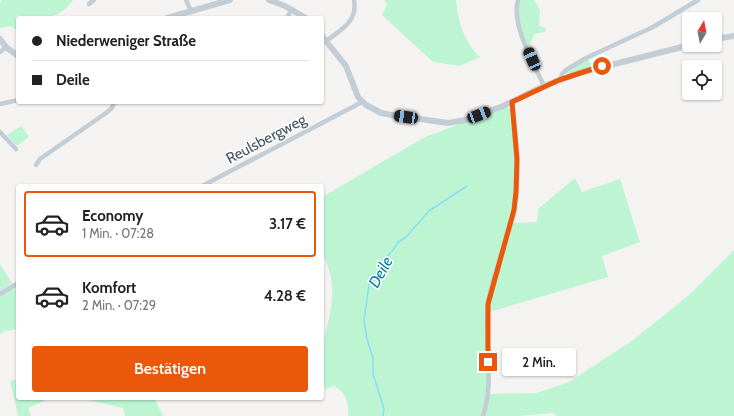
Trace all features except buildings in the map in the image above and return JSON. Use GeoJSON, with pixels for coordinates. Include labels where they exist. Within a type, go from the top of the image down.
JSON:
{"type":"FeatureCollection","features":[{"type":"Feature","properties":{"kind":"street"},"geometry":{"type":"LineString","coordinates":[[89,4],[94,0]]}},
{"type":"Feature","properties":{"kind":"street"},"geometry":{"type":"LineString","coordinates":[[186,0],[191,11]]}},
{"type":"Feature","properties":{"kind":"street"},"geometry":{"type":"LineString","coordinates":[[174,16],[230,0]]}},
{"type":"Feature","properties":{"kind":"street"},"geometry":{"type":"LineString","coordinates":[[269,0],[292,9],[303,16]]}},
{"type":"Feature","properties":{"kind":"street"},"geometry":{"type":"LineString","coordinates":[[326,41],[351,21],[354,11],[354,0]]}},
{"type":"Feature","properties":{"kind":"street"},"geometry":{"type":"LineString","coordinates":[[518,0],[516,8],[518,24],[544,86]]}},
{"type":"Feature","properties":{"kind":"street"},"geometry":{"type":"LineString","coordinates":[[562,79],[562,74],[566,70],[586,58],[653,27],[698,0]]}},
{"type":"Feature","properties":{"kind":"street"},"geometry":{"type":"LineString","coordinates":[[288,16],[292,9]]}},
{"type":"Feature","properties":{"kind":"street"},"geometry":{"type":"LineString","coordinates":[[722,39],[734,36]]}},
{"type":"Feature","properties":{"kind":"street"},"geometry":{"type":"LineString","coordinates":[[324,38],[348,71],[362,102],[376,110],[392,115],[448,122],[464,120],[512,102],[562,79],[604,66],[682,47]]}},
{"type":"Feature","properties":{"kind":"street"},"geometry":{"type":"LineString","coordinates":[[0,39],[6,47],[16,54]]}},
{"type":"Feature","properties":{"kind":"street"},"geometry":{"type":"LineString","coordinates":[[0,52],[6,47]]}},
{"type":"Feature","properties":{"kind":"street"},"geometry":{"type":"LineString","coordinates":[[0,104],[16,100]]}},
{"type":"Feature","properties":{"kind":"street","name":"Reulsbergweg"},"geometry":{"type":"LineString","coordinates":[[206,184],[362,102]]}},
{"type":"Feature","properties":{"kind":"street"},"geometry":{"type":"LineString","coordinates":[[484,416],[488,387],[486,320],[488,304],[514,210],[516,192],[517,159],[512,102]]}},
{"type":"Feature","properties":{"kind":"street"},"geometry":{"type":"LineString","coordinates":[[36,165],[40,158],[106,114],[112,108],[113,104]]}},
{"type":"Feature","properties":{"kind":"street"},"geometry":{"type":"LineString","coordinates":[[0,132],[16,149]]}},
{"type":"Feature","properties":{"kind":"street"},"geometry":{"type":"LineString","coordinates":[[0,294],[16,284]]}},
{"type":"Feature","properties":{"kind":"green space"},"geometry":{"type":"Polygon","coordinates":[[[2,0],[73,0],[61,12],[52,16],[16,16],[16,30],[10,26],[0,28],[0,3],[2,0]]]}},
{"type":"Feature","properties":{"kind":"green space"},"geometry":{"type":"Polygon","coordinates":[[[384,0],[456,0],[458,15],[463,31],[470,45],[480,57],[460,66],[433,62],[382,15],[387,4],[384,0]]]}},
{"type":"Feature","properties":{"kind":"green space"},"geometry":{"type":"Polygon","coordinates":[[[518,0],[534,0],[540,10],[539,26],[546,28],[545,32],[534,34],[530,45],[527,47],[518,24],[518,0]]]}},
{"type":"Feature","properties":{"kind":"green space"},"geometry":{"type":"Polygon","coordinates":[[[588,58],[592,67],[566,75],[565,73],[588,58]]]}},
{"type":"Feature","properties":{"kind":"green space"},"geometry":{"type":"Polygon","coordinates":[[[505,107],[510,109],[517,173],[510,223],[537,222],[538,209],[575,178],[582,192],[620,179],[640,242],[602,256],[608,277],[486,313],[488,394],[537,393],[569,382],[633,340],[688,296],[734,250],[734,416],[556,416],[554,413],[517,416],[348,416],[348,407],[344,394],[333,386],[327,389],[324,387],[324,340],[332,303],[332,292],[329,270],[324,257],[324,196],[425,137],[505,107]]]}},
{"type":"Feature","properties":{"kind":"green space"},"geometry":{"type":"Polygon","coordinates":[[[21,126],[29,137],[17,146],[7,135],[21,126]]]}},
{"type":"Feature","properties":{"kind":"green space"},"geometry":{"type":"Polygon","coordinates":[[[0,264],[12,283],[0,291],[0,264]]]}},
{"type":"Feature","properties":{"kind":"green space"},"geometry":{"type":"Polygon","coordinates":[[[16,286],[16,329],[5,331],[0,334],[0,296],[16,286]]]}},
{"type":"Feature","properties":{"kind":"green space"},"geometry":{"type":"Polygon","coordinates":[[[16,380],[16,400],[46,400],[28,408],[31,416],[18,416],[10,381],[16,380]]]}},
{"type":"Feature","properties":{"kind":"green space"},"geometry":{"type":"Polygon","coordinates":[[[89,400],[155,400],[162,414],[165,416],[125,416],[123,408],[89,400]]]}},
{"type":"Feature","properties":{"kind":"waterway","name":"Deile"},"geometry":{"type":"LineString","coordinates":[[383,416],[384,409],[373,374],[373,358],[367,339],[364,321],[369,285],[382,263],[395,248],[398,242],[405,238],[429,211],[467,186]]}},
{"type":"Feature","properties":{"kind":"route"},"geometry":{"type":"LineString","coordinates":[[488,362],[486,320],[488,304],[514,210],[516,192],[517,159],[512,102],[559,80],[602,66]]}}]}
